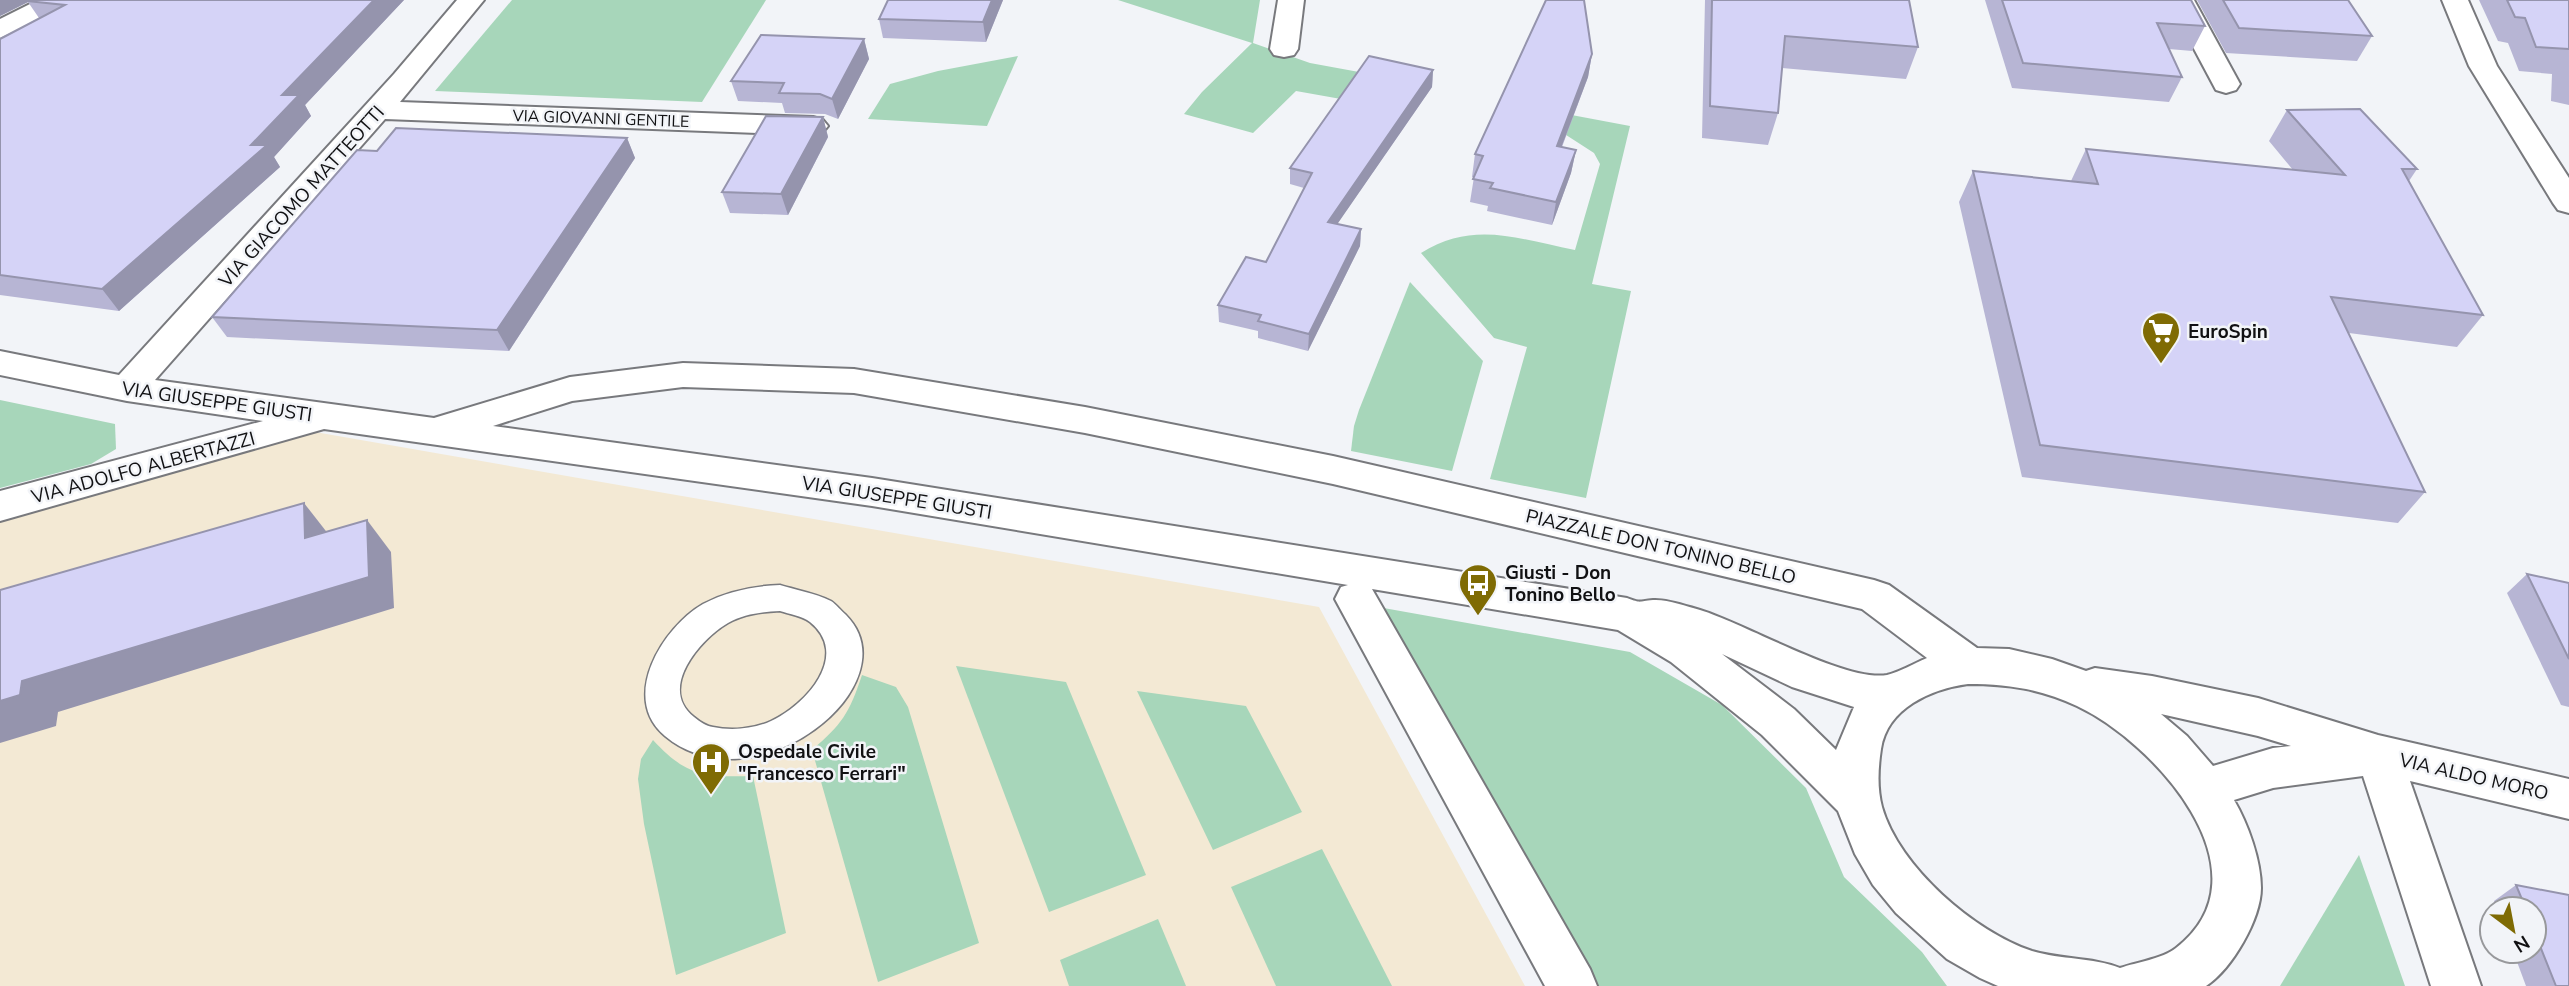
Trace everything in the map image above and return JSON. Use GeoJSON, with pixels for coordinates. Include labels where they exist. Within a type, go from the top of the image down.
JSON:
{"type":"FeatureCollection","features":[{"type":"Feature","properties":{"kind":"street"},"geometry":{"type":"LineString","coordinates":[[0,30],[58,0]]}},
{"type":"Feature","properties":{"kind":"street","name":"VIA GIACOMO MATTEOTTI"},"geometry":{"type":"LineString","coordinates":[[127,389],[377,110],[471,0]]}},
{"type":"Feature","properties":{"kind":"street"},"geometry":{"type":"LineString","coordinates":[[1284,49],[1290,0]]}},
{"type":"Feature","properties":{"kind":"street"},"geometry":{"type":"LineString","coordinates":[[2181,0],[2226,84]]}},
{"type":"Feature","properties":{"kind":"street"},"geometry":{"type":"LineString","coordinates":[[2455,0],[2483,66],[2569,202]]}},
{"type":"Feature","properties":{"kind":"street","name":"VIA GIOVANNI GENTILE"},"geometry":{"type":"LineString","coordinates":[[377,110],[825,126]]}},
{"type":"Feature","properties":{"kind":"street","name":"VIA GIUSEPPE GIUSTI"},"geometry":{"type":"LineString","coordinates":[[0,363],[127,389],[872,492],[1357,585]]}},
{"type":"Feature","properties":{"kind":"street","name":"VIA GIUSEPPE GIUSTI"},"geometry":{"type":"LineString","coordinates":[[436,431],[570,389],[683,374],[854,381],[1084,420],[1334,470]]}},
{"type":"Feature","properties":{"kind":"street","name":"VIA ADOLFO ALBERTAZZI"},"geometry":{"type":"LineString","coordinates":[[0,506],[326,416]]}},
{"type":"Feature","properties":{"kind":"street","name":"PIAZZALE DON TONINO BELLO"},"geometry":{"type":"LineString","coordinates":[[1334,470],[1874,596],[1969,666]]}},
{"type":"Feature","properties":{"kind":"street"},"geometry":{"type":"LineString","coordinates":[[1357,585],[1665,618],[1713,632],[1827,681],[1864,691],[1892,693]]}},
{"type":"Feature","properties":{"kind":"street"},"geometry":{"type":"LineString","coordinates":[[1357,585],[1572,986]]}},
{"type":"Feature","properties":{"kind":"street"},"geometry":{"type":"LineString","coordinates":[[1628,615],[1686,650],[1777,722],[1857,800]]}},
{"type":"Feature","properties":{"kind":"street"},"geometry":{"type":"LineString","coordinates":[[2103,986],[2062,984],[1997,972],[1926,912],[1880,857],[1857,800],[1856,757],[1867,721],[1892,693],[1927,674],[1969,666],[2019,669],[2072,684],[2123,709],[2169,746],[2205,788],[2230,839],[2236,889],[2223,933],[2187,977],[2138,986]]}},
{"type":"Feature","properties":{"kind":"street","name":"VIA ALDO MORO"},"geometry":{"type":"LineString","coordinates":[[2072,684],[2152,694],[2258,717],[2378,754],[2569,799]]}},
{"type":"Feature","properties":{"kind":"street"},"geometry":{"type":"LineString","coordinates":[[2205,788],[2273,768],[2378,754],[2456,986]]}},
{"type":"Feature","properties":{"kind":"lane"},"geometry":{"type":"LineString","coordinates":[[780,598],[801,601],[824,611],[840,629],[845,651],[842,674],[828,698],[807,720],[778,735],[751,743],[723,745],[699,740],[679,729],[667,713],[661,693],[664,672],[674,651],[690,632],[711,616],[733,605],[757,599],[780,598]]}},
{"type":"Feature","properties":{"kind":"shaded area","name":"Ospedale Civile \"Francesco Ferrari\""},"geometry":{"type":"Polygon","coordinates":[[[315,432],[1319,607],[1525,986],[0,986],[0,519],[315,432]]]}},
{"type":"Feature","properties":{"kind":"green space"},"geometry":{"type":"Polygon","coordinates":[[[512,0],[766,0],[702,102],[435,91],[512,0]]]}},
{"type":"Feature","properties":{"kind":"green space"},"geometry":{"type":"Polygon","coordinates":[[[1118,0],[1260,0],[1253,43],[1310,63],[1359,72],[1341,99],[1296,91],[1253,133],[1184,114],[1202,92],[1252,43],[1118,0]]]}},
{"type":"Feature","properties":{"kind":"green space"},"geometry":{"type":"Polygon","coordinates":[[[1018,56],[987,126],[868,119],[890,84],[938,71],[1018,56]]]}},
{"type":"Feature","properties":{"kind":"green space"},"geometry":{"type":"Polygon","coordinates":[[[1545,110],[1630,126],[1592,284],[1631,291],[1586,498],[1490,479],[1527,347],[1494,338],[1421,253],[1459,237],[1478,235],[1515,237],[1575,250],[1600,164],[1594,153],[1563,133],[1545,110]]]}},
{"type":"Feature","properties":{"kind":"green space"},"geometry":{"type":"Polygon","coordinates":[[[1410,282],[1483,361],[1452,471],[1351,451],[1359,410],[1410,282]]]}},
{"type":"Feature","properties":{"kind":"green space"},"geometry":{"type":"Polygon","coordinates":[[[0,400],[115,424],[116,449],[91,464],[0,488],[0,400]]]}},
{"type":"Feature","properties":{"kind":"green space"},"geometry":{"type":"Polygon","coordinates":[[[1378,607],[1630,652],[1722,705],[1806,788],[1844,877],[1922,952],[1947,986],[1597,986],[1378,607]]]}},
{"type":"Feature","properties":{"kind":"green space"},"geometry":{"type":"Polygon","coordinates":[[[956,666],[1066,682],[1146,875],[1049,912],[956,666]]]}},
{"type":"Feature","properties":{"kind":"green space"},"geometry":{"type":"Polygon","coordinates":[[[862,675],[896,687],[908,707],[979,943],[878,982],[812,750],[831,733],[843,717],[853,700],[862,675]]]}},
{"type":"Feature","properties":{"kind":"green space"},"geometry":{"type":"Polygon","coordinates":[[[1137,691],[1246,706],[1302,812],[1213,850],[1137,691]]]}},
{"type":"Feature","properties":{"kind":"green space"},"geometry":{"type":"Polygon","coordinates":[[[653,740],[676,761],[698,772],[722,776],[753,776],[786,933],[676,975],[644,824],[638,779],[641,759],[653,740]]]}},
{"type":"Feature","properties":{"kind":"green space"},"geometry":{"type":"Polygon","coordinates":[[[1322,849],[1392,986],[1276,986],[1231,887],[1322,849]]]}},
{"type":"Feature","properties":{"kind":"green space"},"geometry":{"type":"Polygon","coordinates":[[[2359,855],[2405,986],[2280,986],[2359,855]]]}},
{"type":"Feature","properties":{"kind":"green space"},"geometry":{"type":"Polygon","coordinates":[[[1158,919],[1186,986],[1069,986],[1060,960],[1158,919]]]}},
{"type":"Feature","properties":{"kind":"building"},"geometry":{"type":"Polygon","coordinates":[[[28,0],[374,0],[282,95],[299,95],[251,145],[267,145],[102,289],[0,275],[0,39],[65,5],[28,0]]]}},
{"type":"Feature","properties":{"kind":"building"},"geometry":{"type":"Polygon","coordinates":[[[888,0],[992,0],[983,22],[879,19],[888,0]]]}},
{"type":"Feature","properties":{"kind":"building"},"geometry":{"type":"Polygon","coordinates":[[[1546,0],[1584,0],[1592,54],[1557,146],[1576,150],[1556,202],[1490,188],[1493,183],[1473,179],[1483,156],[1475,154],[1546,0]]]}},
{"type":"Feature","properties":{"kind":"building"},"geometry":{"type":"Polygon","coordinates":[[[1712,0],[1909,0],[1918,47],[1785,36],[1778,113],[1710,106],[1712,0]]]}},
{"type":"Feature","properties":{"kind":"building"},"geometry":{"type":"Polygon","coordinates":[[[2002,0],[2191,0],[2205,26],[2157,23],[2182,77],[2023,63],[2002,0]]]}},
{"type":"Feature","properties":{"kind":"building"},"geometry":{"type":"Polygon","coordinates":[[[2223,0],[2348,0],[2372,36],[2239,28],[2223,0]]]}},
{"type":"Feature","properties":{"kind":"building"},"geometry":{"type":"Polygon","coordinates":[[[2507,0],[2569,0],[2569,49],[2536,47],[2525,18],[2515,17],[2507,0]]]}},
{"type":"Feature","properties":{"kind":"building"},"geometry":{"type":"Polygon","coordinates":[[[761,35],[864,39],[832,99],[820,94],[779,93],[784,83],[731,81],[761,35]]]}},
{"type":"Feature","properties":{"kind":"building"},"geometry":{"type":"Polygon","coordinates":[[[1369,56],[1433,70],[1328,222],[1361,229],[1309,334],[1258,321],[1261,315],[1218,305],[1246,257],[1266,262],[1312,173],[1290,168],[1369,56]]]}},
{"type":"Feature","properties":{"kind":"building","name":"EuroSpin"},"geometry":{"type":"Polygon","coordinates":[[[2360,109],[2417,169],[2402,169],[2483,315],[2331,297],[2425,492],[2040,445],[1973,171],[2098,184],[2086,149],[2345,175],[2287,110],[2360,109]]]}},
{"type":"Feature","properties":{"kind":"building"},"geometry":{"type":"Polygon","coordinates":[[[766,116],[823,117],[781,194],[722,192],[766,116]]]}},
{"type":"Feature","properties":{"kind":"building"},"geometry":{"type":"Polygon","coordinates":[[[396,128],[627,138],[497,330],[212,317],[357,150],[377,151],[396,128]]]}},
{"type":"Feature","properties":{"kind":"building"},"geometry":{"type":"Polygon","coordinates":[[[304,503],[305,538],[367,520],[369,577],[22,681],[20,695],[0,701],[0,590],[304,503]]]}},
{"type":"Feature","properties":{"kind":"building"},"geometry":{"type":"Polygon","coordinates":[[[2527,574],[2569,583],[2569,659],[2527,574]]]}},
{"type":"Feature","properties":{"kind":"building"},"geometry":{"type":"Polygon","coordinates":[[[2516,885],[2569,895],[2569,986],[2556,986],[2548,965],[2548,895],[2520,895],[2516,885]]]}},
{"type":"Feature","properties":{"kind":"place","name":"EuroSpin"},"geometry":{"type":"Point","coordinates":[2161,365]}},
{"type":"Feature","properties":{"kind":"place","name":"Giusti - Don Tonino Bello"},"geometry":{"type":"Point","coordinates":[1478,617]}},
{"type":"Feature","properties":{"kind":"place","name":"Ospedale Civile \"Francesco Ferrari\""},"geometry":{"type":"Point","coordinates":[711,796]}}]}
